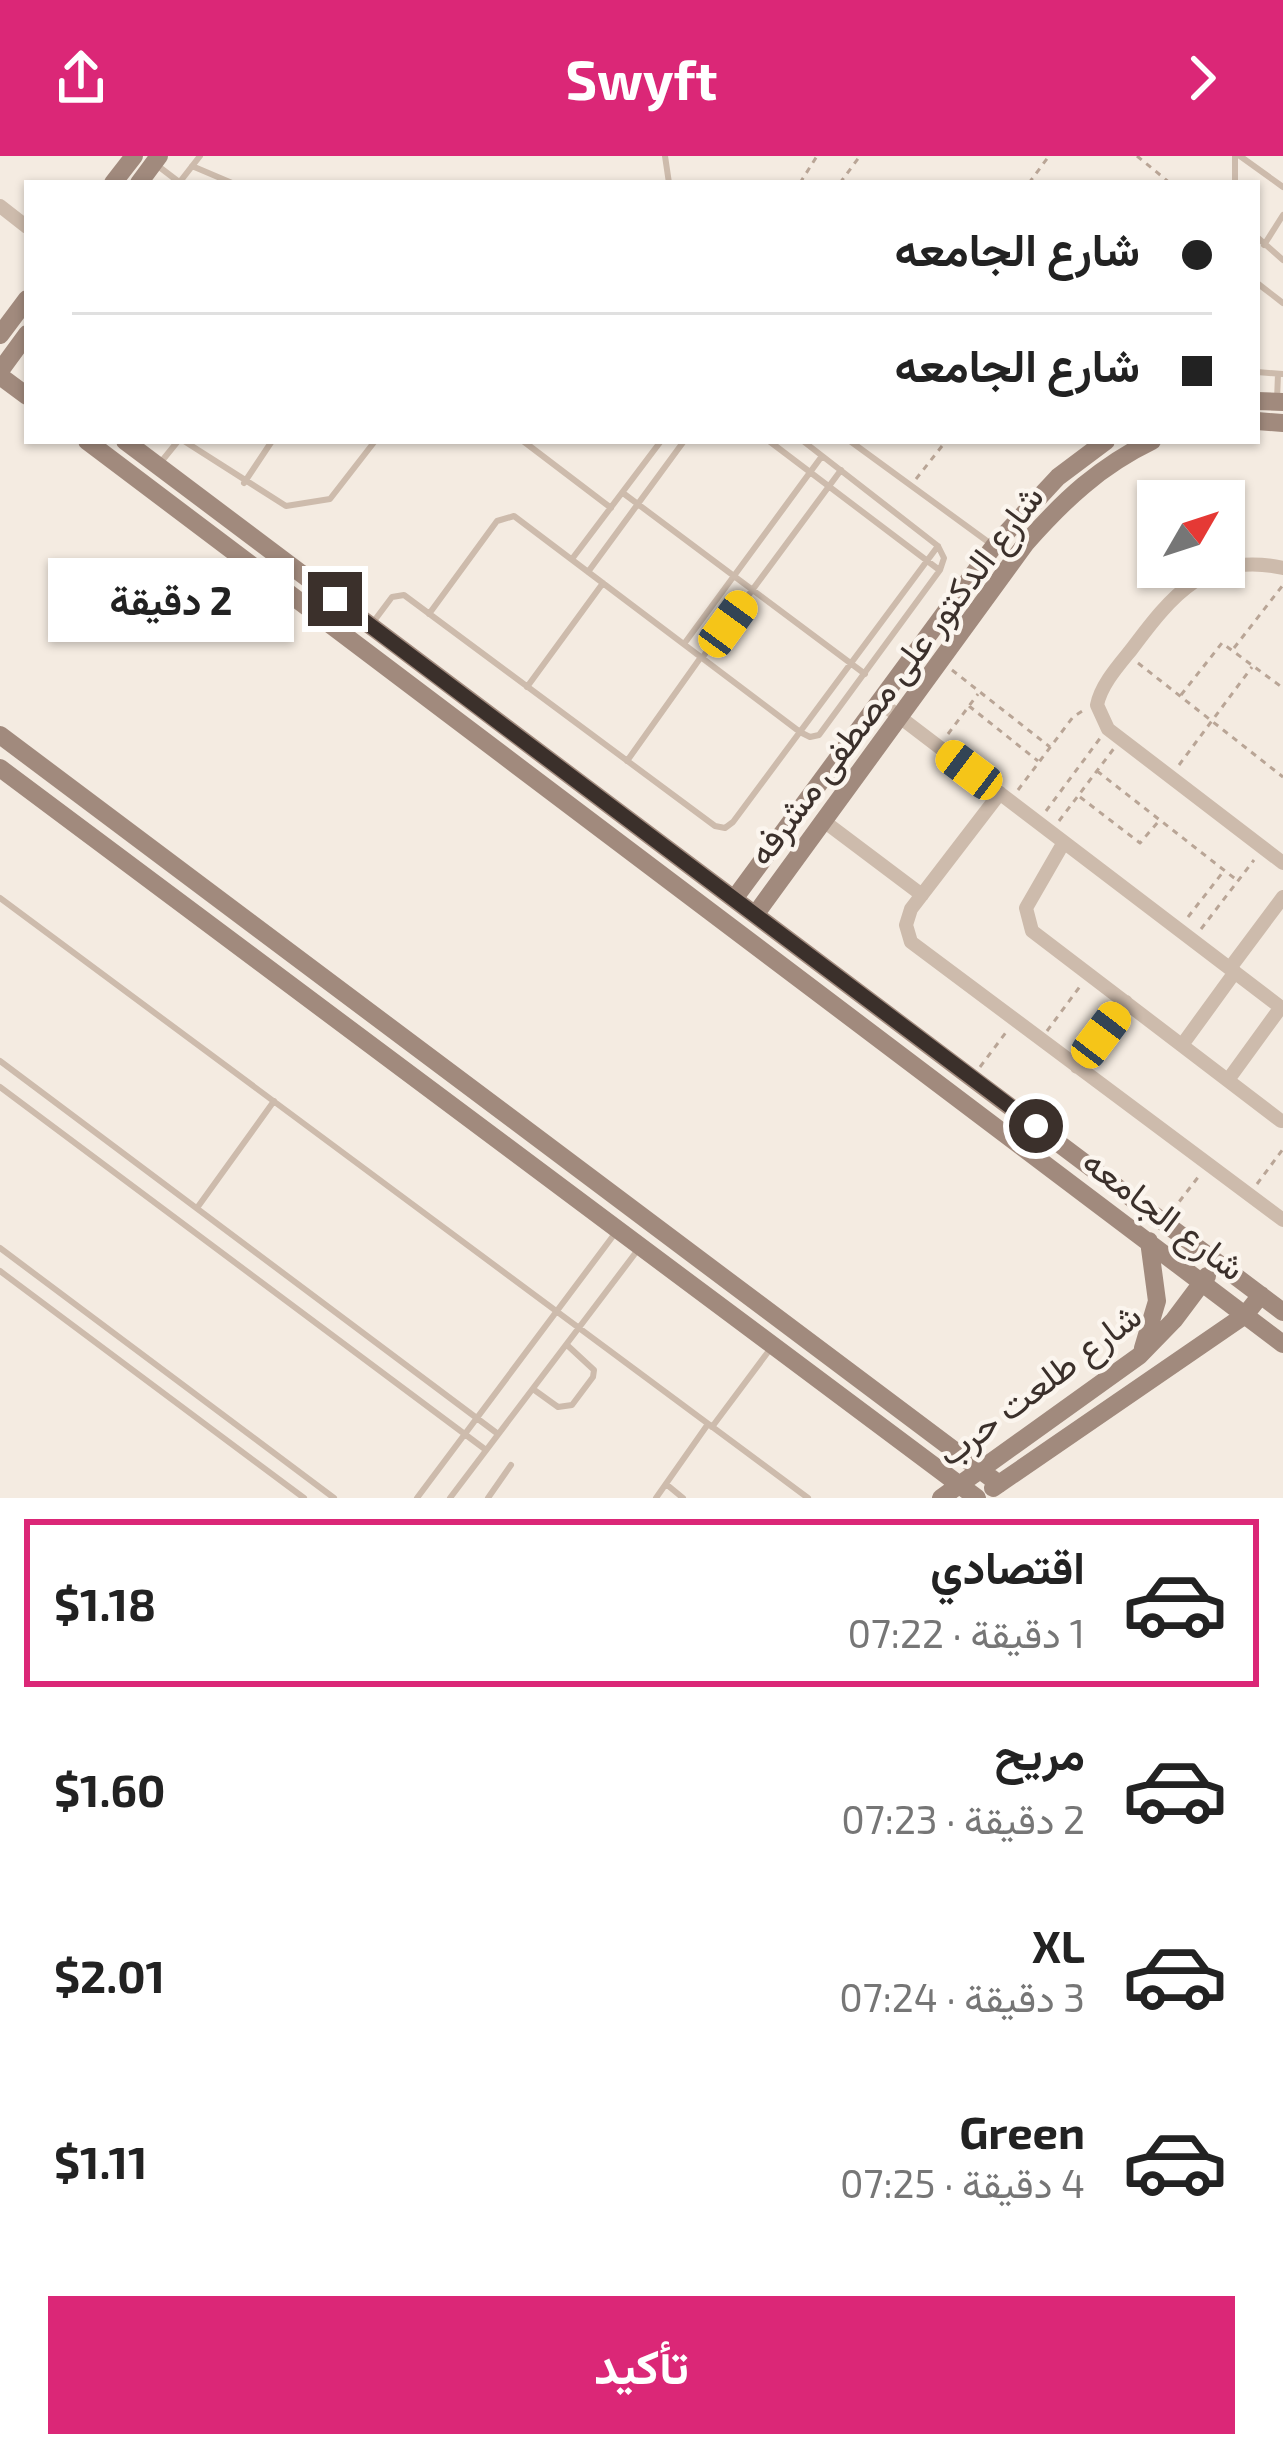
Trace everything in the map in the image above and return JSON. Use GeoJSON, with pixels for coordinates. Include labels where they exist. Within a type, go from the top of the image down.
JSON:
{"type":"FeatureCollection","features":[{"type":"Feature","properties":{"kind":"main road"},"geometry":{"type":"LineString","coordinates":[[115,180],[134,156]]}},
{"type":"Feature","properties":{"kind":"main road"},"geometry":{"type":"LineString","coordinates":[[0,335],[24,303]]}},
{"type":"Feature","properties":{"kind":"main road"},"geometry":{"type":"LineString","coordinates":[[8,363],[24,391]]}},
{"type":"Feature","properties":{"kind":"main road","name":"شارع الجامعه"},"geometry":{"type":"LineString","coordinates":[[91,444],[1283,1344]]}},
{"type":"Feature","properties":{"kind":"main road","name":"شارع الجامعه"},"geometry":{"type":"LineString","coordinates":[[129,444],[1283,1312]]}},
{"type":"Feature","properties":{"kind":"main road","name":"شارع الدكتور على مصطفى مشرفه"},"geometry":{"type":"LineString","coordinates":[[734,899],[994,546],[1058,477],[1102,444]]}},
{"type":"Feature","properties":{"kind":"main road","name":"شارع الدكتور على مصطفى مشرفه"},"geometry":{"type":"LineString","coordinates":[[755,915],[1026,543],[1070,494],[1119,457],[1146,444]]}},
{"type":"Feature","properties":{"kind":"main road"},"geometry":{"type":"LineString","coordinates":[[479,734],[492,716]]}},
{"type":"Feature","properties":{"kind":"main road"},"geometry":{"type":"LineString","coordinates":[[0,735],[999,1484]]}},
{"type":"Feature","properties":{"kind":"main road"},"geometry":{"type":"LineString","coordinates":[[0,768],[978,1498]]}},
{"type":"Feature","properties":{"kind":"main road"},"geometry":{"type":"LineString","coordinates":[[618,1229],[633,1209]]}},
{"type":"Feature","properties":{"kind":"main road"},"geometry":{"type":"LineString","coordinates":[[641,1246],[656,1226]]}},
{"type":"Feature","properties":{"kind":"main road"},"geometry":{"type":"LineString","coordinates":[[1139,1356],[1157,1301],[1150,1241]]}},
{"type":"Feature","properties":{"kind":"main road","name":"شارع طلعت حرب"},"geometry":{"type":"LineString","coordinates":[[941,1498],[1139,1356],[1174,1320],[1217,1262]]}},
{"type":"Feature","properties":{"kind":"main road","name":"شارع طلعت حرب"},"geometry":{"type":"LineString","coordinates":[[978,1498],[1245,1315],[1261,1295]]}},
{"type":"Feature","properties":{"kind":"main road"},"geometry":{"type":"LineString","coordinates":[[839,1395],[854,1376]]}},
{"type":"Feature","properties":{"kind":"street"},"geometry":{"type":"LineString","coordinates":[[1283,568],[1243,565],[1194,580],[1167,602],[1103,688],[1097,705],[1108,729],[1283,862]]}},
{"type":"Feature","properties":{"kind":"street"},"geometry":{"type":"LineString","coordinates":[[880,703],[1282,1008],[1228,1080]]}},
{"type":"Feature","properties":{"kind":"street"},"geometry":{"type":"LineString","coordinates":[[1005,797],[908,917],[911,942],[1283,1220]]}},
{"type":"Feature","properties":{"kind":"street"},"geometry":{"type":"LineString","coordinates":[[825,822],[922,896]]}},
{"type":"Feature","properties":{"kind":"street"},"geometry":{"type":"LineString","coordinates":[[1064,842],[1026,908],[1032,931],[1281,1120]]}},
{"type":"Feature","properties":{"kind":"street"},"geometry":{"type":"LineString","coordinates":[[1182,1045],[1283,897]]}},
{"type":"Feature","properties":{"kind":"street"},"geometry":{"type":"LineString","coordinates":[[1077,1067],[1126,1002]]}},
{"type":"Feature","properties":{"kind":"lane"},"geometry":{"type":"LineString","coordinates":[[181,180],[200,156]]}},
{"type":"Feature","properties":{"kind":"lane"},"geometry":{"type":"LineString","coordinates":[[1237,156],[1283,187]]}},
{"type":"Feature","properties":{"kind":"lane"},"geometry":{"type":"LineString","coordinates":[[152,158],[176,180]]}},
{"type":"Feature","properties":{"kind":"lane"},"geometry":{"type":"LineString","coordinates":[[192,166],[228,180]]}},
{"type":"Feature","properties":{"kind":"lane"},"geometry":{"type":"LineString","coordinates":[[1264,245],[1283,215]]}},
{"type":"Feature","properties":{"kind":"lane"},"geometry":{"type":"LineString","coordinates":[[1260,240],[1283,260]]}},
{"type":"Feature","properties":{"kind":"lane"},"geometry":{"type":"LineString","coordinates":[[1272,402],[1281,374]]}},
{"type":"Feature","properties":{"kind":"lane"},"geometry":{"type":"LineString","coordinates":[[158,465],[178,444]]}},
{"type":"Feature","properties":{"kind":"lane"},"geometry":{"type":"LineString","coordinates":[[186,444],[282,506],[326,501],[373,444]]}},
{"type":"Feature","properties":{"kind":"lane"},"geometry":{"type":"LineString","coordinates":[[244,483],[270,444]]}},
{"type":"Feature","properties":{"kind":"lane"},"geometry":{"type":"LineString","coordinates":[[527,444],[612,508]]}},
{"type":"Feature","properties":{"kind":"lane"},"geometry":{"type":"LineString","coordinates":[[572,559],[659,444]]}},
{"type":"Feature","properties":{"kind":"lane"},"geometry":{"type":"LineString","coordinates":[[588,572],[682,444]]}},
{"type":"Feature","properties":{"kind":"lane"},"geometry":{"type":"LineString","coordinates":[[773,444],[940,571]]}},
{"type":"Feature","properties":{"kind":"lane"},"geometry":{"type":"LineString","coordinates":[[429,614],[502,517],[519,519],[800,732],[819,735],[940,571],[944,558],[938,546],[806,444]]}},
{"type":"Feature","properties":{"kind":"lane"},"geometry":{"type":"LineString","coordinates":[[854,444],[994,546]]}},
{"type":"Feature","properties":{"kind":"lane"},"geometry":{"type":"LineString","coordinates":[[684,644],[822,456]]}},
{"type":"Feature","properties":{"kind":"lane"},"geometry":{"type":"LineString","coordinates":[[627,761],[841,470]]}},
{"type":"Feature","properties":{"kind":"lane"},"geometry":{"type":"LineString","coordinates":[[623,493],[865,674]]}},
{"type":"Feature","properties":{"kind":"lane"},"geometry":{"type":"LineString","coordinates":[[371,626],[398,594],[715,826],[724,828],[938,546]]}},
{"type":"Feature","properties":{"kind":"lane"},"geometry":{"type":"LineString","coordinates":[[527,687],[603,583]]}},
{"type":"Feature","properties":{"kind":"lane"},"geometry":{"type":"LineString","coordinates":[[0,898],[808,1498]]}},
{"type":"Feature","properties":{"kind":"lane"},"geometry":{"type":"LineString","coordinates":[[0,1060],[498,1434]]}},
{"type":"Feature","properties":{"kind":"lane"},"geometry":{"type":"LineString","coordinates":[[0,1087],[486,1450]]}},
{"type":"Feature","properties":{"kind":"lane"},"geometry":{"type":"LineString","coordinates":[[197,1208],[274,1101]]}},
{"type":"Feature","properties":{"kind":"lane"},"geometry":{"type":"LineString","coordinates":[[417,1498],[618,1229]]}},
{"type":"Feature","properties":{"kind":"lane"},"geometry":{"type":"LineString","coordinates":[[228,1257],[241,1241]]}},
{"type":"Feature","properties":{"kind":"lane"},"geometry":{"type":"LineString","coordinates":[[451,1498],[641,1246]]}},
{"type":"Feature","properties":{"kind":"lane"},"geometry":{"type":"LineString","coordinates":[[0,1262],[3,1250],[334,1498]]}},
{"type":"Feature","properties":{"kind":"lane"},"geometry":{"type":"LineString","coordinates":[[0,1271],[303,1498],[314,1483]]}},
{"type":"Feature","properties":{"kind":"lane"},"geometry":{"type":"LineString","coordinates":[[286,1300],[298,1284]]}},
{"type":"Feature","properties":{"kind":"lane"},"geometry":{"type":"LineString","coordinates":[[64,1319],[75,1304]]}},
{"type":"Feature","properties":{"kind":"lane"},"geometry":{"type":"LineString","coordinates":[[533,1389],[558,1407],[572,1405],[594,1370],[567,1345]]}},
{"type":"Feature","properties":{"kind":"lane"},"geometry":{"type":"LineString","coordinates":[[656,1498],[773,1345]]}},
{"type":"Feature","properties":{"kind":"lane"},"geometry":{"type":"LineString","coordinates":[[147,1381],[157,1366]]}},
{"type":"Feature","properties":{"kind":"lane"},"geometry":{"type":"LineString","coordinates":[[229,1443],[240,1428]]}},
{"type":"Feature","properties":{"kind":"lane"},"geometry":{"type":"LineString","coordinates":[[488,1498],[511,1466]]}},
{"type":"Feature","properties":{"kind":"lane"},"geometry":{"type":"LineString","coordinates":[[665,1484],[683,1498]]}},
{"type":"Feature","properties":{"kind":"path"},"geometry":{"type":"LineString","coordinates":[[841,180],[860,156]]}},
{"type":"Feature","properties":{"kind":"path"},"geometry":{"type":"LineString","coordinates":[[1137,156],[1166,180]]}},
{"type":"Feature","properties":{"kind":"path"},"geometry":{"type":"LineString","coordinates":[[912,486],[944,444]]}},
{"type":"Feature","properties":{"kind":"path"},"geometry":{"type":"LineString","coordinates":[[1233,650],[1283,585]]}},
{"type":"Feature","properties":{"kind":"path"},"geometry":{"type":"LineString","coordinates":[[1180,696],[1220,644],[1281,687],[1283,678]]}},
{"type":"Feature","properties":{"kind":"path"},"geometry":{"type":"LineString","coordinates":[[1127,654],[1283,777]]}},
{"type":"Feature","properties":{"kind":"path"},"geometry":{"type":"LineString","coordinates":[[940,662],[1050,747]]}},
{"type":"Feature","properties":{"kind":"path"},"geometry":{"type":"LineString","coordinates":[[1170,777],[1253,665]]}},
{"type":"Feature","properties":{"kind":"path"},"geometry":{"type":"LineString","coordinates":[[938,747],[979,692]]}},
{"type":"Feature","properties":{"kind":"path"},"geometry":{"type":"LineString","coordinates":[[1005,797],[1073,717],[1097,705]]}},
{"type":"Feature","properties":{"kind":"path"},"geometry":{"type":"LineString","coordinates":[[969,706],[1039,762]]}},
{"type":"Feature","properties":{"kind":"path"},"geometry":{"type":"LineString","coordinates":[[1037,822],[1108,729]]}},
{"type":"Feature","properties":{"kind":"path"},"geometry":{"type":"LineString","coordinates":[[1051,832],[1121,739]]}},
{"type":"Feature","properties":{"kind":"path"},"geometry":{"type":"LineString","coordinates":[[1097,771],[1238,881]]}},
{"type":"Feature","properties":{"kind":"path"},"geometry":{"type":"LineString","coordinates":[[1078,796],[1140,843],[1160,820]]}},
{"type":"Feature","properties":{"kind":"path"},"geometry":{"type":"LineString","coordinates":[[1193,940],[1264,848]]}},
{"type":"Feature","properties":{"kind":"path"},"geometry":{"type":"LineString","coordinates":[[1179,929],[1224,871]]}},
{"type":"Feature","properties":{"kind":"path"},"geometry":{"type":"LineString","coordinates":[[1040,1040],[1089,974]]}},
{"type":"Feature","properties":{"kind":"path"},"geometry":{"type":"LineString","coordinates":[[972,1078],[1015,1021]]}},
{"type":"Feature","properties":{"kind":"path"},"geometry":{"type":"LineString","coordinates":[[1249,1195],[1283,1149]]}},
{"type":"Feature","properties":{"kind":"path"},"geometry":{"type":"LineString","coordinates":[[1164,1222],[1208,1165]]}},
{"type":"Feature","properties":{"kind":"route"},"geometry":{"type":"LineString","coordinates":[[335,599],[1036,1126]]}}]}
